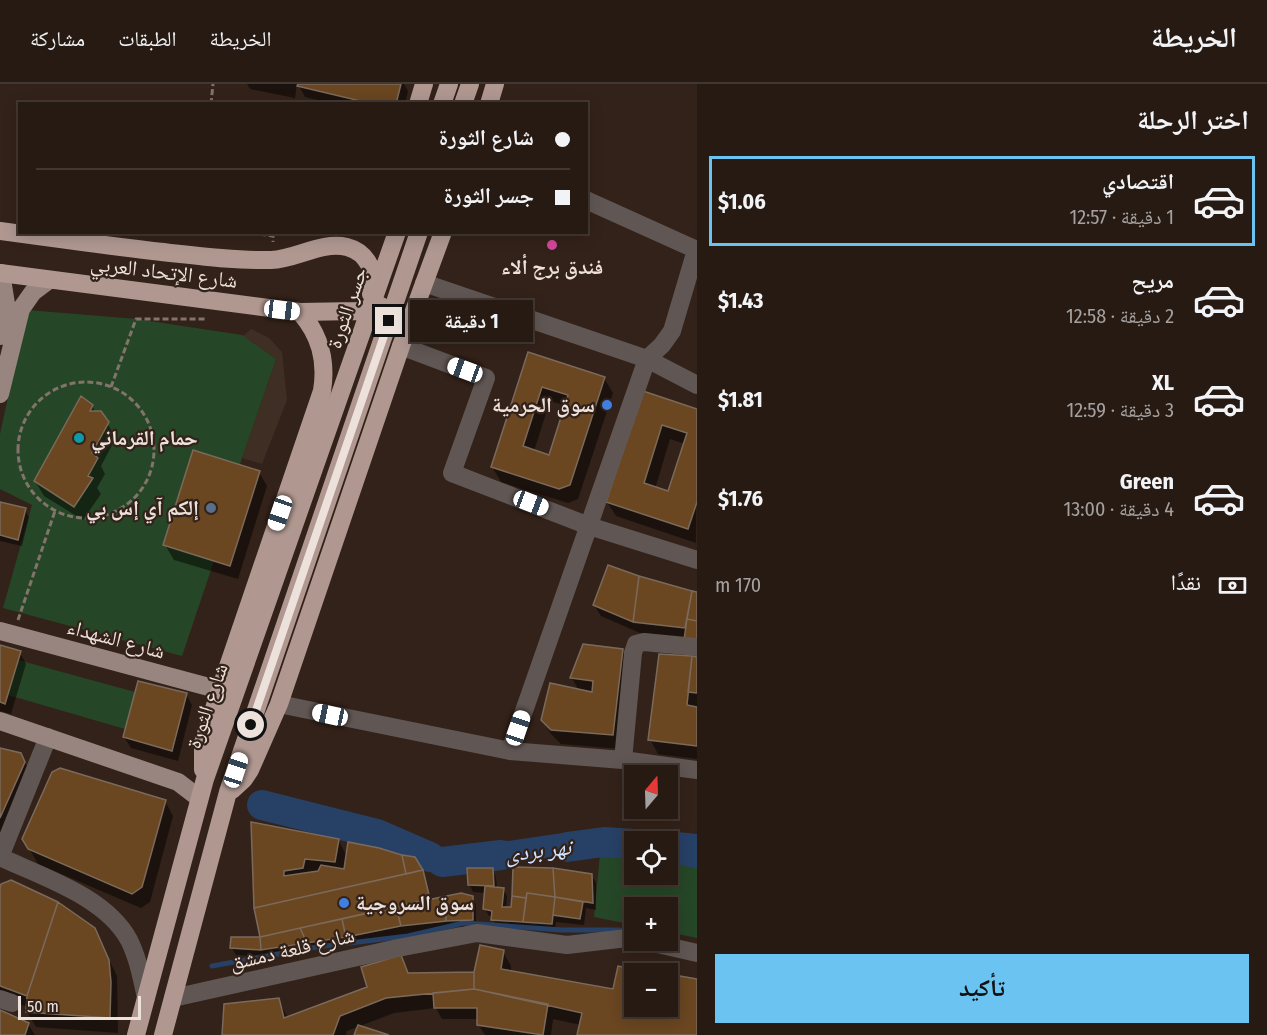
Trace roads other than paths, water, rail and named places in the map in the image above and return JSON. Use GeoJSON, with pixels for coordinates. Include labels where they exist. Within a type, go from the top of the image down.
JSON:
{"type":"FeatureCollection","features":[{"type":"Feature","properties":{"kind":"highway"},"geometry":{"type":"LineString","coordinates":[[419,102],[424,84]]}},
{"type":"Feature","properties":{"kind":"highway"},"geometry":{"type":"LineString","coordinates":[[463,102],[470,84]]}},
{"type":"Feature","properties":{"kind":"highway"},"geometry":{"type":"LineString","coordinates":[[490,102],[495,84]]}},
{"type":"Feature","properties":{"kind":"highway","name":"شارع الإتحاد العربي"},"geometry":{"type":"LineString","coordinates":[[0,231],[18,233]]}},
{"type":"Feature","properties":{"kind":"highway","name":"شارع الإتحاد العربي"},"geometry":{"type":"LineString","coordinates":[[24,234],[197,256],[272,260],[319,248]]}},
{"type":"Feature","properties":{"kind":"highway"},"geometry":{"type":"LineString","coordinates":[[319,248],[341,234]]}},
{"type":"Feature","properties":{"kind":"highway","name":"جسر الثورة"},"geometry":{"type":"LineString","coordinates":[[340,398],[396,234]]}},
{"type":"Feature","properties":{"kind":"highway","name":"جسر الثورة"},"geometry":{"type":"LineString","coordinates":[[228,792],[418,234]]}},
{"type":"Feature","properties":{"kind":"highway"},"geometry":{"type":"LineString","coordinates":[[163,1035],[228,792],[237,787],[250,770],[279,704],[401,346],[443,234]]}},
{"type":"Feature","properties":{"kind":"highway"},"geometry":{"type":"LineString","coordinates":[[319,248],[334,246],[348,248],[360,253],[369,264],[374,276],[373,290],[367,302],[357,311]]}},
{"type":"Feature","properties":{"kind":"highway","name":"شارع الإتحاد العربي"},"geometry":{"type":"LineString","coordinates":[[0,273],[300,312],[357,311],[410,295],[424,283]]}},
{"type":"Feature","properties":{"kind":"highway"},"geometry":{"type":"LineString","coordinates":[[205,779],[203,743],[324,379],[321,350],[313,329],[300,312]]}},
{"type":"Feature","properties":{"kind":"highway"},"geometry":{"type":"LineString","coordinates":[[324,379],[334,375],[355,376],[373,389],[380,409]]}},
{"type":"Feature","properties":{"kind":"highway","name":"شارع الثورة"},"geometry":{"type":"LineString","coordinates":[[136,1035],[205,779],[340,398]]}},
{"type":"Feature","properties":{"kind":"main road"},"geometry":{"type":"LineString","coordinates":[[0,273],[6,304],[0,336]]}},
{"type":"Feature","properties":{"kind":"main road"},"geometry":{"type":"LineString","coordinates":[[0,394],[21,309],[33,292],[49,280]]}},
{"type":"Feature","properties":{"kind":"main road","name":"شارع الشهداء"},"geometry":{"type":"LineString","coordinates":[[7,633],[220,690]]}},
{"type":"Feature","properties":{"kind":"main road"},"geometry":{"type":"LineString","coordinates":[[0,721],[178,782],[199,798]]}},
{"type":"Feature","properties":{"kind":"street"},"geometry":{"type":"LineString","coordinates":[[510,751],[647,359],[662,345],[672,331],[697,250],[588,201]]}},
{"type":"Feature","properties":{"kind":"street"},"geometry":{"type":"LineString","coordinates":[[424,283],[647,359],[697,385]]}},
{"type":"Feature","properties":{"kind":"street"},"geometry":{"type":"LineString","coordinates":[[401,346],[486,378],[452,473],[589,526],[697,560]]}},
{"type":"Feature","properties":{"kind":"street"},"geometry":{"type":"LineString","coordinates":[[623,760],[633,653],[636,644],[644,642],[697,647]]}},
{"type":"Feature","properties":{"kind":"street"},"geometry":{"type":"LineString","coordinates":[[279,704],[510,751],[623,760],[697,770]]}},
{"type":"Feature","properties":{"kind":"street"},"geometry":{"type":"LineString","coordinates":[[48,737],[0,857],[89,899],[112,917],[129,940],[146,998]]}},
{"type":"Feature","properties":{"kind":"street","name":"شارع قلعة دمشق"},"geometry":{"type":"LineString","coordinates":[[173,998],[398,948],[477,933],[567,945],[624,938]]}},
{"type":"Feature","properties":{"kind":"street"},"geometry":{"type":"LineString","coordinates":[[678,949],[697,953]]}},
{"type":"Feature","properties":{"kind":"water"},"geometry":{"type":"Polygon","coordinates":[[[583,830],[668,831],[624,831],[624,843],[604,842],[562,858],[462,860],[466,847],[583,830]]]}},
{"type":"Feature","properties":{"kind":"water"},"geometry":{"type":"Polygon","coordinates":[[[678,832],[697,834],[697,853],[678,849],[678,832]]]}},
{"type":"Feature","properties":{"kind":"waterway","name":"نهر بردى"},"geometry":{"type":"LineString","coordinates":[[262,805],[377,834],[430,857]]}},
{"type":"Feature","properties":{"kind":"waterway","name":"نهر بردى"},"geometry":{"type":"LineString","coordinates":[[567,847],[604,842],[624,843]]}},
{"type":"Feature","properties":{"kind":"waterway","name":"نهر بردى"},"geometry":{"type":"LineString","coordinates":[[678,849],[697,853]]}},
{"type":"Feature","properties":{"kind":"waterway","name":"نهر بردى"},"geometry":{"type":"LineString","coordinates":[[442,862],[501,855]]}},
{"type":"Feature","properties":{"kind":"waterway"},"geometry":{"type":"LineString","coordinates":[[212,966],[317,947],[408,936],[464,923],[562,930],[620,930]]}},
{"type":"Feature","properties":{"kind":"place","name":"فندق برج ألاء"},"geometry":{"type":"Point","coordinates":[552,245]}},
{"type":"Feature","properties":{"kind":"place","name":"سوق الحرمية"},"geometry":{"type":"Point","coordinates":[607,405]}},
{"type":"Feature","properties":{"kind":"place","name":"حمام القرماني"},"geometry":{"type":"Point","coordinates":[79,438]}},
{"type":"Feature","properties":{"kind":"place","name":"إلكم آي إس بي"},"geometry":{"type":"Point","coordinates":[211,508]}},
{"type":"Feature","properties":{"kind":"place","name":"سوق السروجية"},"geometry":{"type":"Point","coordinates":[344,903]}}]}
